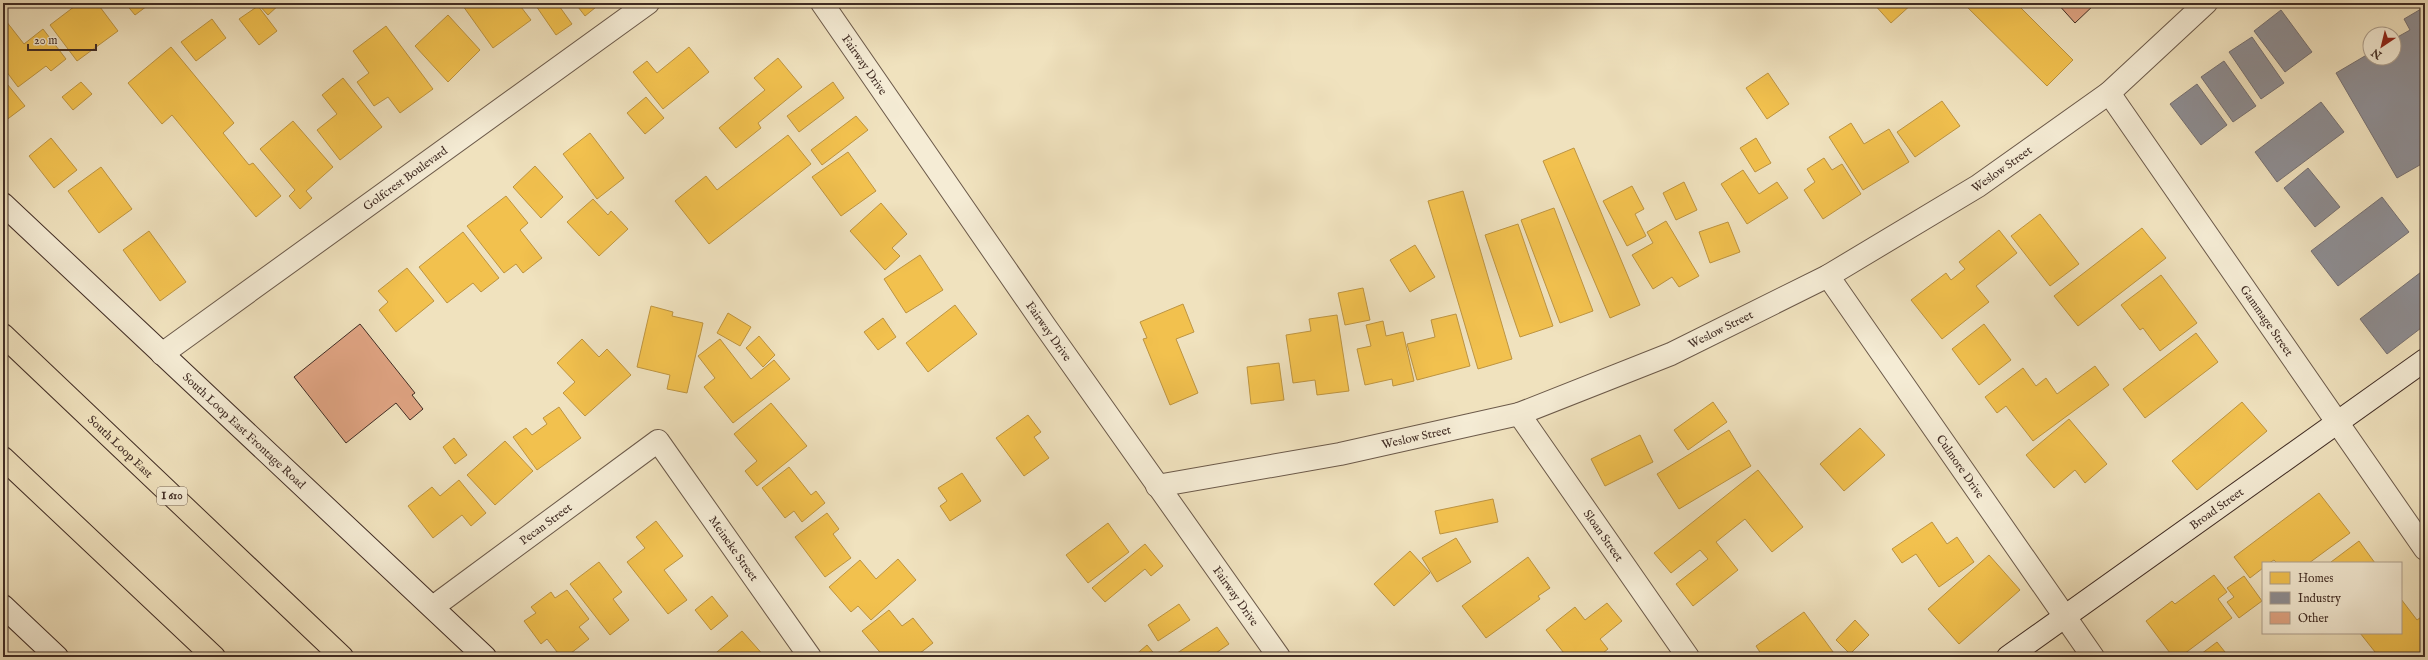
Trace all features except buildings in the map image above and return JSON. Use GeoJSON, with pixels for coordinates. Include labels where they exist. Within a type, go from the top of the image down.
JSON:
{"type":"FeatureCollection","features":[{"type":"Feature","properties":{"kind":"highway","name":"South Loop East"},"geometry":{"type":"LineString","coordinates":[[3,335],[342,657]]}},
{"type":"Feature","properties":{"kind":"highway"},"geometry":{"type":"LineString","coordinates":[[3,458],[214,657]]}},
{"type":"Feature","properties":{"kind":"street","name":"Golfcrest Boulevard"},"geometry":{"type":"LineString","coordinates":[[162,354],[648,3]]}},
{"type":"Feature","properties":{"kind":"street","name":"Fairway Drive"},"geometry":{"type":"LineString","coordinates":[[822,3],[1157,486],[1279,657]]}},
{"type":"Feature","properties":{"kind":"street","name":"Weslow Street"},"geometry":{"type":"LineString","coordinates":[[1157,486],[1340,454],[1519,414],[1671,354],[1828,276],[1978,186],[2109,93],[2206,3]]}},
{"type":"Feature","properties":{"kind":"street","name":"Gammage Street"},"geometry":{"type":"LineString","coordinates":[[2109,93],[2335,423],[2425,549]]}},
{"type":"Feature","properties":{"kind":"street","name":"South Loop East Frontage Road"},"geometry":{"type":"LineString","coordinates":[[3,204],[485,657]]}},
{"type":"Feature","properties":{"kind":"street","name":"Culmore Drive"},"geometry":{"type":"LineString","coordinates":[[1828,276],[2093,657]]}},
{"type":"Feature","properties":{"kind":"street","name":"Broad Street"},"geometry":{"type":"LineString","coordinates":[[2008,657],[2425,360]]}},
{"type":"Feature","properties":{"kind":"street","name":"Sloan Street"},"geometry":{"type":"LineString","coordinates":[[1519,414],[1688,657]]}},
{"type":"Feature","properties":{"kind":"street","name":"Pecan Street"},"geometry":{"type":"LineString","coordinates":[[433,607],[658,441]]}},
{"type":"Feature","properties":{"kind":"street","name":"Meineke Street"},"geometry":{"type":"LineString","coordinates":[[658,441],[810,657]]}},
{"type":"Feature","properties":{"kind":"street"},"geometry":{"type":"LineString","coordinates":[[3,606],[57,657]]}}]}
